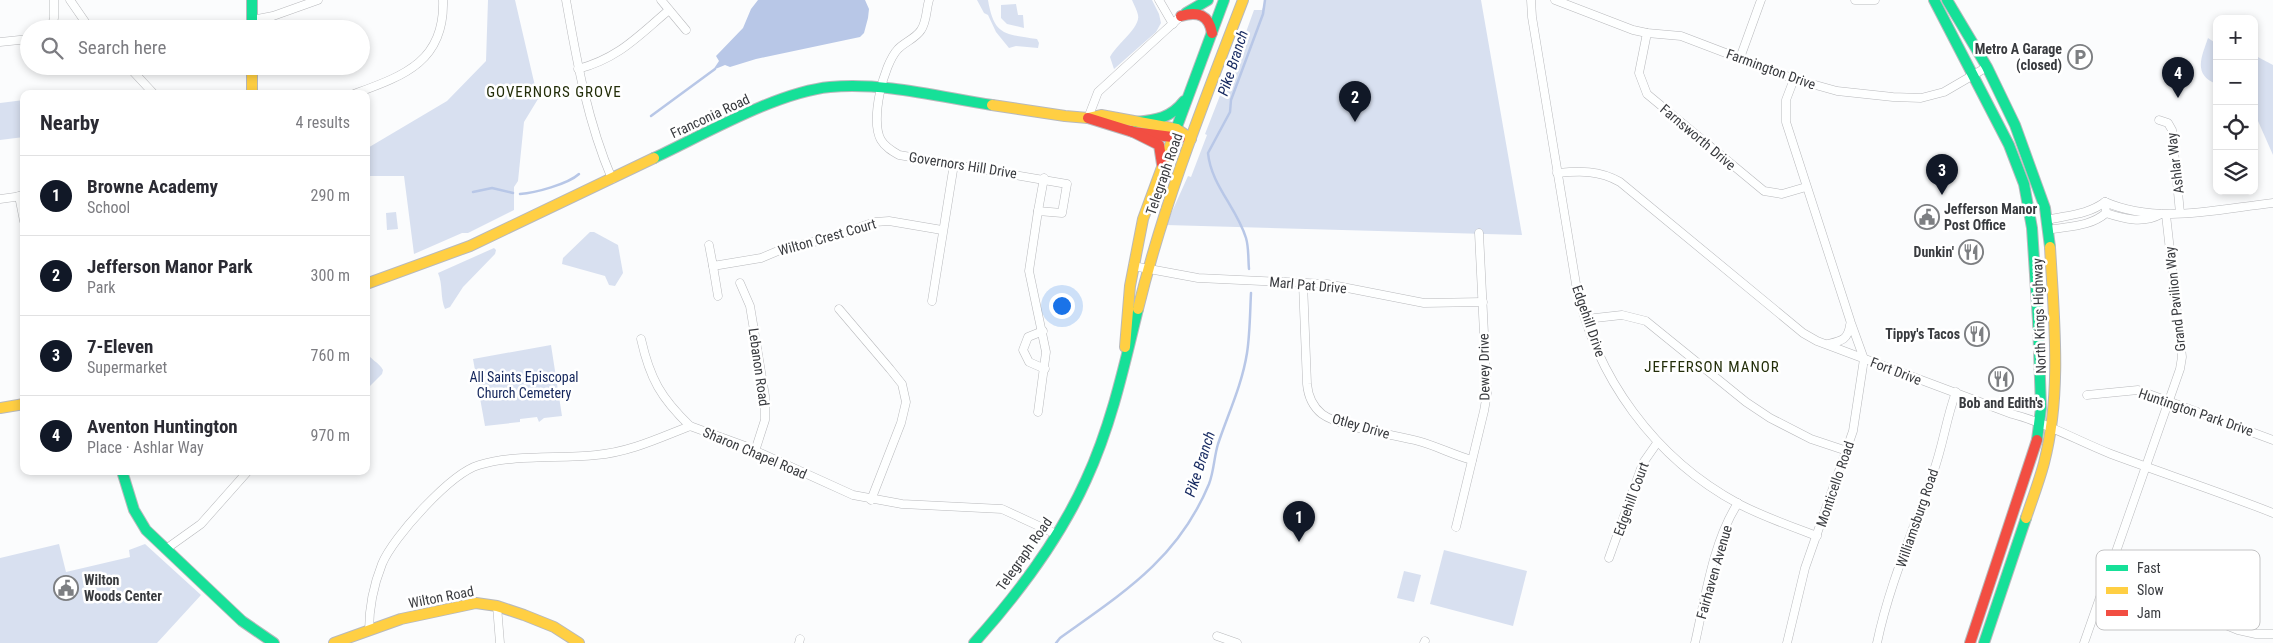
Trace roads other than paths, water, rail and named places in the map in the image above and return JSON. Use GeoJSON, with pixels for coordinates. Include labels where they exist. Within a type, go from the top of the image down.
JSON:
{"type":"FeatureCollection","features":[{"type":"Feature","properties":{"kind":"main road"},"geometry":{"type":"LineString","coordinates":[[252,0],[252,20]]}},
{"type":"Feature","properties":{"kind":"main road"},"geometry":{"type":"LineString","coordinates":[[1181,16],[1198,4],[1208,0]]}},
{"type":"Feature","properties":{"kind":"main road","name":"Telegraph Road"},"geometry":{"type":"LineString","coordinates":[[1124,361],[1133,266],[1143,219],[1224,0]]}},
{"type":"Feature","properties":{"kind":"main road","name":"Telegraph Road"},"geometry":{"type":"LineString","coordinates":[[974,643],[1017,590],[1056,534],[1085,484],[1097,457],[1135,327],[1158,233],[1191,138],[1243,0]]}},
{"type":"Feature","properties":{"kind":"main road","name":"North Kings Highway"},"geometry":{"type":"LineString","coordinates":[[1934,0],[1974,75],[2008,145],[2024,184],[2032,230],[2041,372],[2040,422],[2029,472],[1970,643]]}},
{"type":"Feature","properties":{"kind":"main road","name":"North Kings Highway"},"geometry":{"type":"LineString","coordinates":[[1947,0],[1987,67],[2015,125],[2035,176],[2048,225],[2056,375],[2051,428],[2044,464],[1984,643]]}},
{"type":"Feature","properties":{"kind":"main road"},"geometry":{"type":"LineString","coordinates":[[1181,16],[1193,13],[1201,14],[1209,21],[1212,33]]}},
{"type":"Feature","properties":{"kind":"main road"},"geometry":{"type":"LineString","coordinates":[[1134,126],[1161,120],[1176,112],[1199,70]]}},
{"type":"Feature","properties":{"kind":"main road"},"geometry":{"type":"LineString","coordinates":[[252,75],[252,90]]}},
{"type":"Feature","properties":{"kind":"main road","name":"Franconia Road"},"geometry":{"type":"LineString","coordinates":[[370,283],[470,246],[727,123],[800,92],[845,86],[882,88],[992,106],[1088,118],[1101,115],[1134,126],[1191,138]]}},
{"type":"Feature","properties":{"kind":"main road"},"geometry":{"type":"LineString","coordinates":[[1134,126],[1159,145],[1163,166]]}},
{"type":"Feature","properties":{"kind":"main road"},"geometry":{"type":"LineString","coordinates":[[2032,230],[2048,225]]}},
{"type":"Feature","properties":{"kind":"main road"},"geometry":{"type":"LineString","coordinates":[[0,408],[20,405]]}},
{"type":"Feature","properties":{"kind":"main road"},"geometry":{"type":"LineString","coordinates":[[123,475],[137,517],[146,530],[242,621],[274,643]]}},
{"type":"Feature","properties":{"kind":"main road","name":"Wilton Road"},"geometry":{"type":"LineString","coordinates":[[334,643],[401,619],[476,603],[497,606],[542,622],[579,643]]}},
{"type":"Feature","properties":{"kind":"street"},"geometry":{"type":"LineString","coordinates":[[52,20],[54,0]]}},
{"type":"Feature","properties":{"kind":"street"},"geometry":{"type":"LineString","coordinates":[[70,0],[84,20]]}},
{"type":"Feature","properties":{"kind":"street"},"geometry":{"type":"LineString","coordinates":[[264,20],[318,0]]}},
{"type":"Feature","properties":{"kind":"street"},"geometry":{"type":"LineString","coordinates":[[365,90],[393,80],[420,62],[431,48],[440,29],[443,0]]}},
{"type":"Feature","properties":{"kind":"street"},"geometry":{"type":"LineString","coordinates":[[566,0],[578,69],[594,134],[612,179]]}},
{"type":"Feature","properties":{"kind":"street"},"geometry":{"type":"LineString","coordinates":[[660,0],[686,30]]}},
{"type":"Feature","properties":{"kind":"street","name":"Governors Hill Drive"},"geometry":{"type":"LineString","coordinates":[[929,0],[921,30],[894,54],[887,70],[876,124],[882,141],[888,148],[899,154],[1044,178],[1067,184],[1062,213],[1038,211]]}},
{"type":"Feature","properties":{"kind":"street"},"geometry":{"type":"LineString","coordinates":[[1159,0],[1173,24]]}},
{"type":"Feature","properties":{"kind":"street","name":"Edgehill Drive"},"geometry":{"type":"LineString","coordinates":[[1531,0],[1532,17],[1576,284],[1596,348],[1619,392],[1657,443],[1697,476],[1738,503],[1770,519],[1817,536]]}},
{"type":"Feature","properties":{"kind":"street","name":"Farmington Drive"},"geometry":{"type":"LineString","coordinates":[[1555,0],[1647,34],[1680,36],[1794,79],[1837,91],[1913,98],[1944,92],[1987,67]]}},
{"type":"Feature","properties":{"kind":"street"},"geometry":{"type":"LineString","coordinates":[[1740,58],[1761,0]]}},
{"type":"Feature","properties":{"kind":"street"},"geometry":{"type":"LineString","coordinates":[[1855,0],[1875,0]]}},
{"type":"Feature","properties":{"kind":"street"},"geometry":{"type":"LineString","coordinates":[[578,69],[600,63],[616,54],[669,10]]}},
{"type":"Feature","properties":{"kind":"street"},"geometry":{"type":"LineString","coordinates":[[1088,118],[1098,92],[1181,16]]}},
{"type":"Feature","properties":{"kind":"street","name":"Farnsworth Drive"},"geometry":{"type":"LineString","coordinates":[[1647,34],[1639,73],[1647,94],[1764,191],[1782,194],[1806,187]]}},
{"type":"Feature","properties":{"kind":"street"},"geometry":{"type":"LineString","coordinates":[[0,42],[20,40]]}},
{"type":"Feature","properties":{"kind":"street"},"geometry":{"type":"LineString","coordinates":[[136,75],[150,90]]}},
{"type":"Feature","properties":{"kind":"street","name":"Monticello Road"},"geometry":{"type":"LineString","coordinates":[[1787,643],[1793,612],[1853,431],[1864,358],[1806,187],[1785,115],[1786,100],[1794,79]]}},
{"type":"Feature","properties":{"kind":"street","name":"Ashlar Way"},"geometry":{"type":"LineString","coordinates":[[2159,120],[2168,123],[2172,130],[2180,213]]}},
{"type":"Feature","properties":{"kind":"street"},"geometry":{"type":"LineString","coordinates":[[932,301],[954,164]]}},
{"type":"Feature","properties":{"kind":"street","name":"Fort Drive"},"geometry":{"type":"LineString","coordinates":[[1557,173],[1598,172],[1620,182],[1803,333],[1827,344],[2012,414],[2040,422],[2147,467],[2273,513]]}},
{"type":"Feature","properties":{"kind":"street"},"geometry":{"type":"LineString","coordinates":[[1038,412],[1046,352],[1043,331],[1030,278],[1044,178]]}},
{"type":"Feature","properties":{"kind":"street"},"geometry":{"type":"LineString","coordinates":[[0,199],[20,196]]}},
{"type":"Feature","properties":{"kind":"street"},"geometry":{"type":"LineString","coordinates":[[2048,225],[2093,210],[2106,202]]}},
{"type":"Feature","properties":{"kind":"street"},"geometry":{"type":"LineString","coordinates":[[2048,225],[2088,224],[2106,213],[2106,202]]}},
{"type":"Feature","properties":{"kind":"street"},"geometry":{"type":"LineString","coordinates":[[2106,202],[2136,212],[2164,215]]}},
{"type":"Feature","properties":{"kind":"street"},"geometry":{"type":"LineString","coordinates":[[2106,213],[2130,220],[2143,220],[2164,215],[2273,203]]}},
{"type":"Feature","properties":{"kind":"street","name":"Grand Pavilion Way"},"geometry":{"type":"LineString","coordinates":[[2118,550],[2180,369],[2182,357],[2164,215]]}},
{"type":"Feature","properties":{"kind":"street","name":"Wilton Crest Court"},"geometry":{"type":"LineString","coordinates":[[713,266],[760,258],[785,248],[823,240],[875,222],[889,221],[942,230]]}},
{"type":"Feature","properties":{"kind":"street","name":"Dewey Drive"},"geometry":{"type":"LineString","coordinates":[[1456,527],[1486,394],[1479,233]]}},
{"type":"Feature","properties":{"kind":"street"},"geometry":{"type":"LineString","coordinates":[[709,245],[718,296]]}},
{"type":"Feature","properties":{"kind":"street","name":"Marl Pat Drive"},"geometry":{"type":"LineString","coordinates":[[1133,266],[1184,276],[1302,282],[1336,286],[1397,300],[1424,303],[1482,302]]}},
{"type":"Feature","properties":{"kind":"street","name":"Otley Drive"},"geometry":{"type":"LineString","coordinates":[[1302,282],[1306,384],[1309,397],[1320,412],[1336,421],[1420,442],[1472,460]]}},
{"type":"Feature","properties":{"kind":"street","name":"Lebanon Road"},"geometry":{"type":"LineString","coordinates":[[740,283],[750,306],[765,396],[765,420],[755,451]]}},
{"type":"Feature","properties":{"kind":"street"},"geometry":{"type":"LineString","coordinates":[[839,309],[902,384],[906,402],[901,423],[872,500]]}},
{"type":"Feature","properties":{"kind":"street"},"geometry":{"type":"LineString","coordinates":[[1586,319],[1622,315],[1646,321],[1746,402],[1770,418],[1811,439],[1847,451]]}},
{"type":"Feature","properties":{"kind":"street"},"geometry":{"type":"LineString","coordinates":[[1827,344],[1843,341],[1849,334],[1851,323]]}},
{"type":"Feature","properties":{"kind":"street"},"geometry":{"type":"LineString","coordinates":[[1043,331],[1028,337],[1023,350],[1029,362],[1045,369]]}},
{"type":"Feature","properties":{"kind":"street"},"geometry":{"type":"LineString","coordinates":[[641,339],[651,376],[678,414],[690,426]]}},
{"type":"Feature","properties":{"kind":"street","name":"Huntington Park Drive"},"geometry":{"type":"LineString","coordinates":[[2088,395],[2138,390],[2273,440]]}},
{"type":"Feature","properties":{"kind":"street","name":"Williamsburg Road"},"geometry":{"type":"LineString","coordinates":[[1877,643],[1890,597],[1934,470],[1949,409],[1956,392]]}},
{"type":"Feature","properties":{"kind":"street","name":"Sharon Chapel Road"},"geometry":{"type":"LineString","coordinates":[[369,631],[369,614],[375,588],[383,562],[389,551],[437,495],[463,472],[478,465],[502,461],[596,455],[624,451],[690,426],[755,451],[836,489],[872,500],[1002,509],[1056,534]]}},
{"type":"Feature","properties":{"kind":"street","name":"Edgehill Court"},"geometry":{"type":"LineString","coordinates":[[1609,558],[1643,463],[1657,443]]}},
{"type":"Feature","properties":{"kind":"street"},"geometry":{"type":"LineString","coordinates":[[166,549],[201,524],[244,475]]}},
{"type":"Feature","properties":{"kind":"street","name":"Fairhaven Avenue"},"geometry":{"type":"LineString","coordinates":[[1695,643],[1717,553],[1730,515],[1738,503]]}},
{"type":"Feature","properties":{"kind":"street"},"geometry":{"type":"LineString","coordinates":[[497,606],[500,643]]}},
{"type":"Feature","properties":{"kind":"street","name":"Grand Pavilion Way"},"geometry":{"type":"LineString","coordinates":[[2084,643],[2096,610]]}},
{"type":"Feature","properties":{"kind":"street"},"geometry":{"type":"LineString","coordinates":[[2240,630],[2256,634],[2273,634]]}},
{"type":"Feature","properties":{"kind":"street"},"geometry":{"type":"LineString","coordinates":[[1217,636],[1237,643]]}},
{"type":"Feature","properties":{"kind":"water"},"geometry":{"type":"Polygon","coordinates":[[[758,0],[865,0],[869,9],[868,18],[864,33],[860,37],[756,59],[730,67],[725,65],[713,70],[719,61],[716,56],[743,28],[751,9],[758,0]]]}},
{"type":"Feature","properties":{"kind":"waterway","name":"Pike Branch"},"geometry":{"type":"LineString","coordinates":[[1249,269],[1246,238],[1237,217],[1214,176],[1208,153],[1230,112],[1231,100],[1263,14],[1265,0]]}},
{"type":"Feature","properties":{"kind":"waterway"},"geometry":{"type":"LineString","coordinates":[[651,116],[715,69]]}},
{"type":"Feature","properties":{"kind":"waterway"},"geometry":{"type":"LineString","coordinates":[[520,194],[551,187],[574,178],[579,174]]}},
{"type":"Feature","properties":{"kind":"waterway"},"geometry":{"type":"LineString","coordinates":[[473,192],[492,188],[513,193]]}},
{"type":"Feature","properties":{"kind":"waterway","name":"Pike Branch"},"geometry":{"type":"LineString","coordinates":[[1056,643],[1060,638],[1127,589],[1165,554],[1182,533],[1196,510],[1211,479],[1218,444],[1245,365],[1249,338],[1251,293]]}},
{"type":"Feature","properties":{"kind":"place","name":"Metro A Garage (closed)"},"geometry":{"type":"Point","coordinates":[2080,57]}},
{"type":"Feature","properties":{"kind":"place","name":"Aventon Huntington"},"geometry":{"type":"Point","coordinates":[2178,98]}},
{"type":"Feature","properties":{"kind":"place","name":"Jefferson Manor Park"},"geometry":{"type":"Point","coordinates":[1355,122]}},
{"type":"Feature","properties":{"kind":"place","name":"7-Eleven"},"geometry":{"type":"Point","coordinates":[1942,195]}},
{"type":"Feature","properties":{"kind":"place","name":"Jefferson Manor Post Office"},"geometry":{"type":"Point","coordinates":[1927,217]}},
{"type":"Feature","properties":{"kind":"place","name":"Dunkin'"},"geometry":{"type":"Point","coordinates":[1971,252]}},
{"type":"Feature","properties":{"kind":"place","name":"Tippy's Tacos"},"geometry":{"type":"Point","coordinates":[1977,334]}},
{"type":"Feature","properties":{"kind":"place","name":"Bob and Edith's"},"geometry":{"type":"Point","coordinates":[2001,379]}},
{"type":"Feature","properties":{"kind":"place","name":"Browne Academy"},"geometry":{"type":"Point","coordinates":[1299,542]}},
{"type":"Feature","properties":{"kind":"place","name":"Wilton Woods Center"},"geometry":{"type":"Point","coordinates":[66,588]}},
{"type":"Feature","properties":{"kind":"district","name":"GOVERNORS GROVE"},"geometry":{"type":"Point","coordinates":[554,92]}},
{"type":"Feature","properties":{"kind":"district","name":"JEFFERSON MANOR"},"geometry":{"type":"Point","coordinates":[1712,367]}},
{"type":"Feature","properties":{"kind":"park label","name":"All Saints Episcopal Church Cemetery"},"geometry":{"type":"Point","coordinates":[524,386]}}]}
